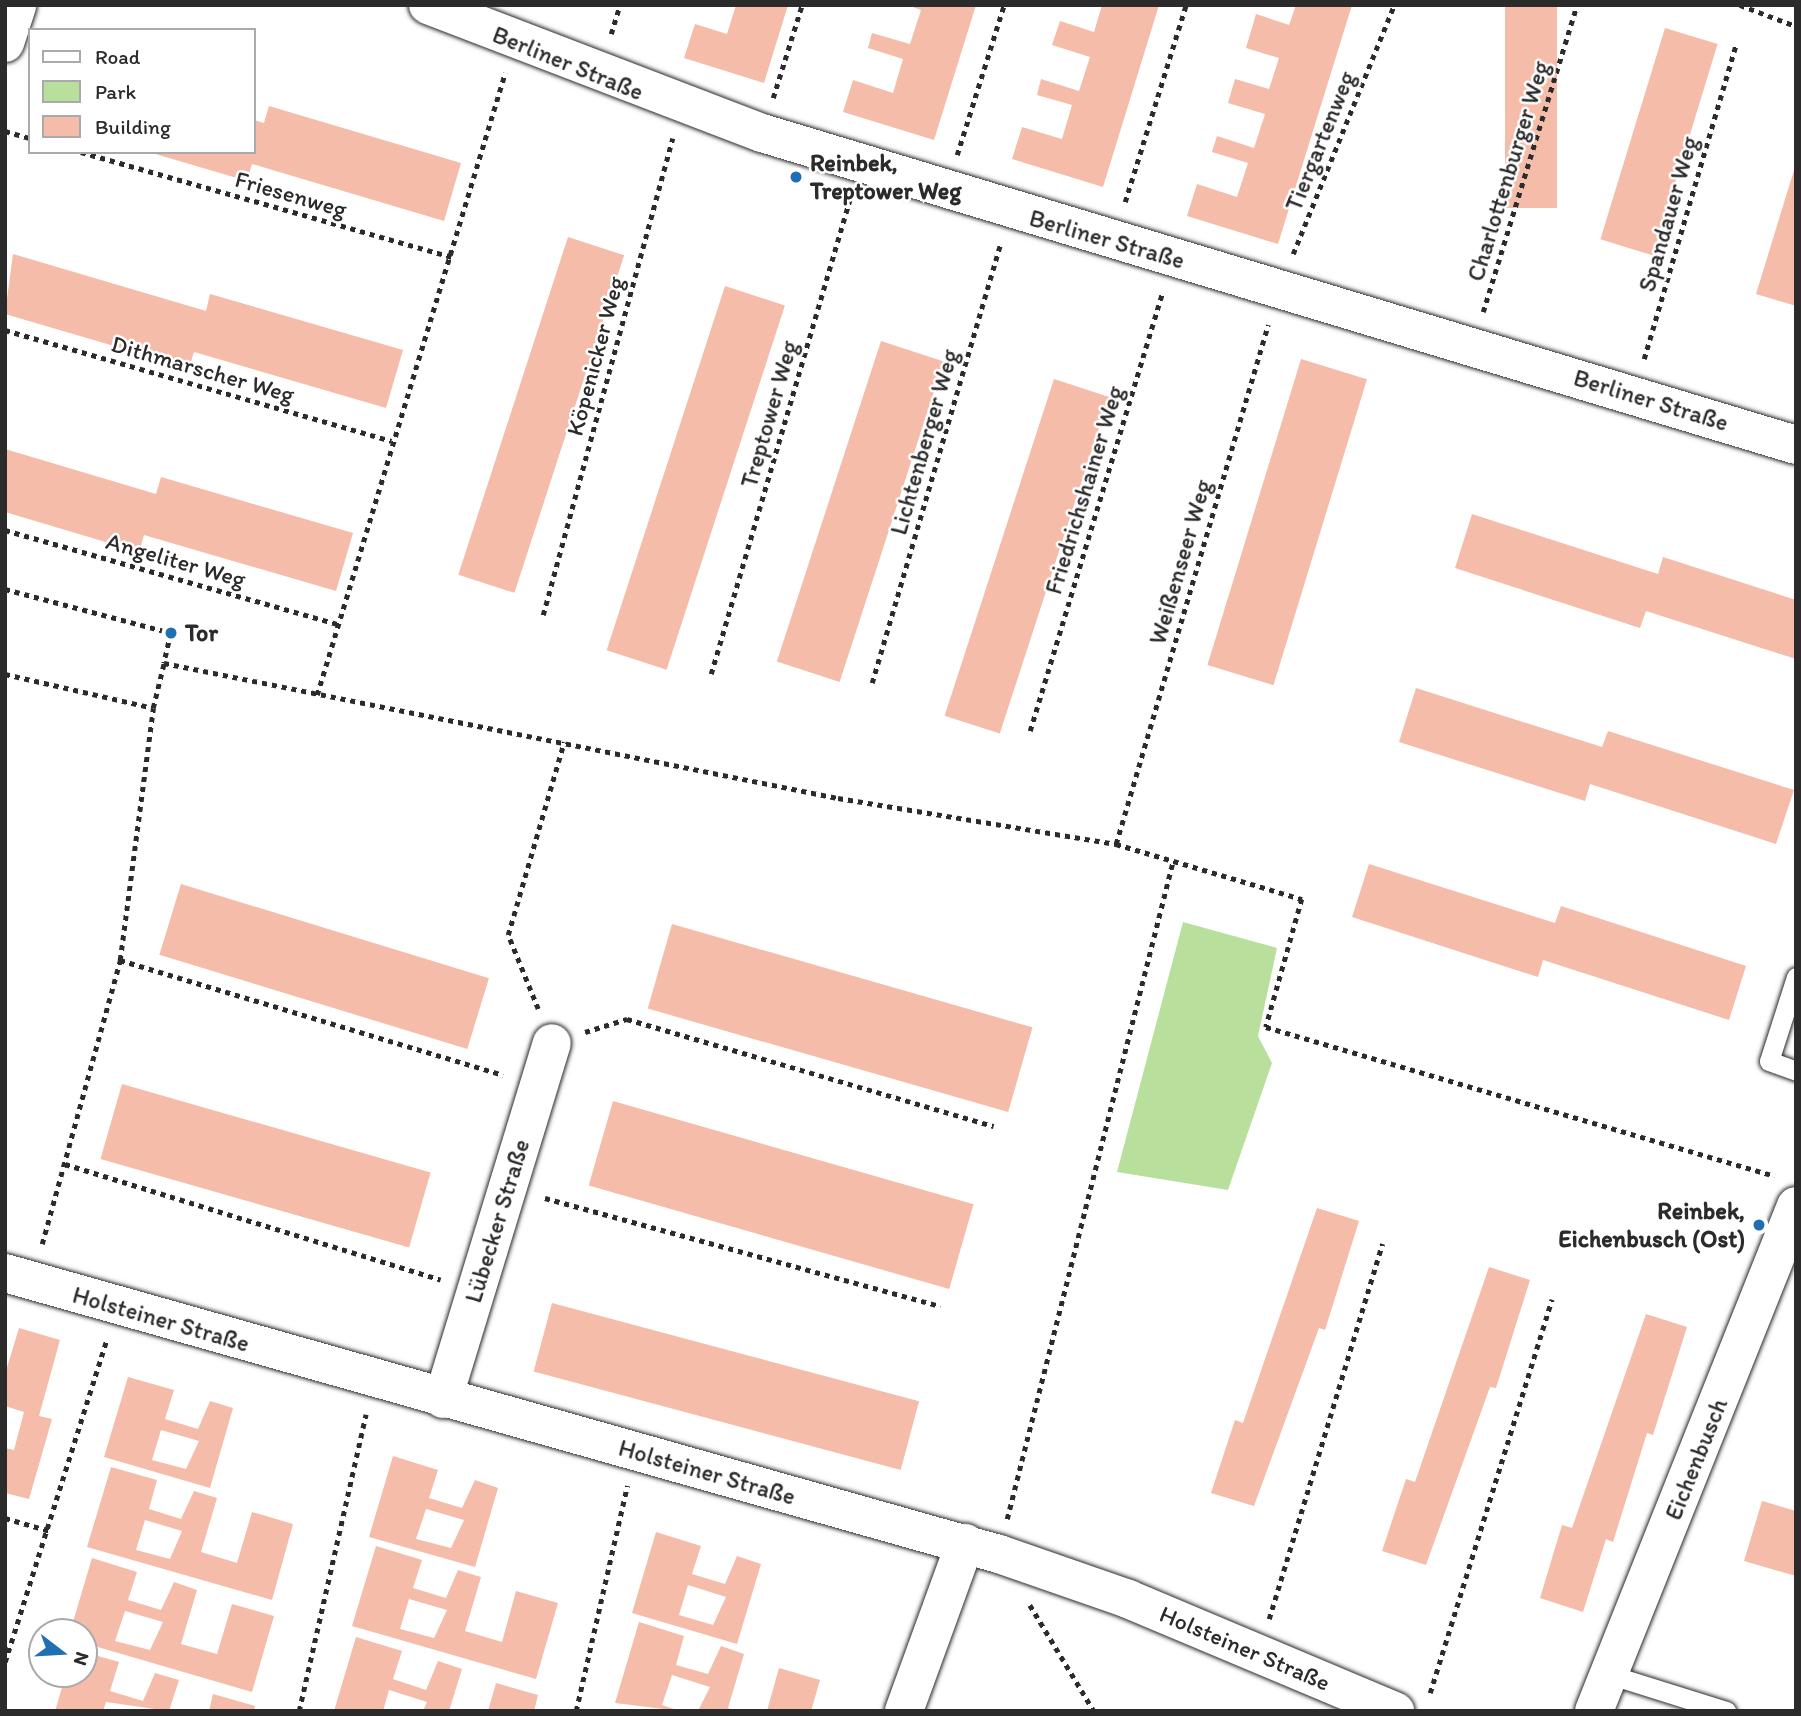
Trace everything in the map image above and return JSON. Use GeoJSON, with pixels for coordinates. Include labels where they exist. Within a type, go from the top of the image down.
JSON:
{"type":"FeatureCollection","features":[{"type":"Feature","properties":{"kind":"street"},"geometry":{"type":"LineString","coordinates":[[5,43],[17,5]]}},
{"type":"Feature","properties":{"kind":"street","name":"Berliner Straße"},"geometry":{"type":"LineString","coordinates":[[428,5],[514,42],[681,106],[762,133],[1010,211],[1634,394],[1796,445]]}},
{"type":"Feature","properties":{"kind":"street","name":"Lübecker Straße"},"geometry":{"type":"LineString","coordinates":[[443,1399],[552,1043]]}},
{"type":"Feature","properties":{"kind":"street","name":"Eichenbusch"},"geometry":{"type":"LineString","coordinates":[[1594,1711],[1789,1192]]}},
{"type":"Feature","properties":{"kind":"street","name":"Holsteiner Straße"},"geometry":{"type":"LineString","coordinates":[[18,1277],[116,1308],[982,1549],[1259,1654],[1411,1704]]}},
{"type":"Feature","properties":{"kind":"street"},"geometry":{"type":"LineString","coordinates":[[904,1711],[982,1549]]}},
{"type":"Feature","properties":{"kind":"lane"},"geometry":{"type":"LineString","coordinates":[[1796,977],[1769,1061],[1796,1071]]}},
{"type":"Feature","properties":{"kind":"lane"},"geometry":{"type":"LineString","coordinates":[[1608,1674],[1726,1711]]}},
{"type":"Feature","properties":{"kind":"path"},"geometry":{"type":"LineString","coordinates":[[762,133],[802,5]]}},
{"type":"Feature","properties":{"kind":"path"},"geometry":{"type":"LineString","coordinates":[[946,191],[1004,5]]}},
{"type":"Feature","properties":{"kind":"path"},"geometry":{"type":"LineString","coordinates":[[1113,240],[1186,5]]}},
{"type":"Feature","properties":{"kind":"path","name":"Tiergartenweg"},"geometry":{"type":"LineString","coordinates":[[1278,290],[1394,5]]}},
{"type":"Feature","properties":{"kind":"path","name":"Charlottenburger Weg"},"geometry":{"type":"LineString","coordinates":[[1473,347],[1577,5]]}},
{"type":"Feature","properties":{"kind":"path"},"geometry":{"type":"LineString","coordinates":[[1740,5],[1796,26]]}},
{"type":"Feature","properties":{"kind":"path"},"geometry":{"type":"LineString","coordinates":[[317,695],[391,442],[451,257],[514,42]]}},
{"type":"Feature","properties":{"kind":"path","name":"Spandauer Weg"},"geometry":{"type":"LineString","coordinates":[[1634,394],[1736,44]]}},
{"type":"Feature","properties":{"kind":"path","name":"Köpenicker Weg"},"geometry":{"type":"LineString","coordinates":[[543,615],[681,106]]}},
{"type":"Feature","properties":{"kind":"path"},"geometry":{"type":"LineString","coordinates":[[5,131],[28,137]]}},
{"type":"Feature","properties":{"kind":"path","name":"Friesenweg"},"geometry":{"type":"LineString","coordinates":[[88,154],[451,257]]}},
{"type":"Feature","properties":{"kind":"path","name":"Treptower Weg"},"geometry":{"type":"LineString","coordinates":[[711,674],[860,164]]}},
{"type":"Feature","properties":{"kind":"path","name":"Lichtenberger Weg"},"geometry":{"type":"LineString","coordinates":[[872,683],[1010,211]]}},
{"type":"Feature","properties":{"kind":"path","name":"Friedrichshainer Weg"},"geometry":{"type":"LineString","coordinates":[[1030,731],[1172,258]]}},
{"type":"Feature","properties":{"kind":"path","name":"Weißenseer Weg"},"geometry":{"type":"LineString","coordinates":[[1116,844],[1278,290]]}},
{"type":"Feature","properties":{"kind":"path","name":"Dithmarscher Weg"},"geometry":{"type":"LineString","coordinates":[[5,330],[391,442]]}},
{"type":"Feature","properties":{"kind":"path","name":"Angeliter Weg"},"geometry":{"type":"LineString","coordinates":[[5,530],[338,624]]}},
{"type":"Feature","properties":{"kind":"path"},"geometry":{"type":"LineString","coordinates":[[5,589],[171,633],[153,708],[120,960],[65,1164],[18,1277]]}},
{"type":"Feature","properties":{"kind":"path"},"geometry":{"type":"LineString","coordinates":[[164,663],[838,798],[1116,844],[1302,899],[1266,1027],[1789,1192]]}},
{"type":"Feature","properties":{"kind":"path"},"geometry":{"type":"LineString","coordinates":[[5,674],[153,708]]}},
{"type":"Feature","properties":{"kind":"path"},"geometry":{"type":"LineString","coordinates":[[564,742],[508,935],[552,1043],[627,1019],[994,1126]]}},
{"type":"Feature","properties":{"kind":"path"},"geometry":{"type":"LineString","coordinates":[[1094,1711],[982,1549],[1173,861]]}},
{"type":"Feature","properties":{"kind":"path"},"geometry":{"type":"LineString","coordinates":[[120,960],[537,1086]]}},
{"type":"Feature","properties":{"kind":"path"},"geometry":{"type":"LineString","coordinates":[[65,1164],[475,1290]]}},
{"type":"Feature","properties":{"kind":"path"},"geometry":{"type":"LineString","coordinates":[[507,1187],[941,1306]]}},
{"type":"Feature","properties":{"kind":"path"},"geometry":{"type":"LineString","coordinates":[[1259,1654],[1382,1244]]}},
{"type":"Feature","properties":{"kind":"path"},"geometry":{"type":"LineString","coordinates":[[1411,1704],[1552,1299]]}},
{"type":"Feature","properties":{"kind":"path"},"geometry":{"type":"LineString","coordinates":[[5,1662],[50,1531],[116,1308]]}},
{"type":"Feature","properties":{"kind":"path"},"geometry":{"type":"LineString","coordinates":[[299,1711],[374,1379]]}},
{"type":"Feature","properties":{"kind":"path"},"geometry":{"type":"LineString","coordinates":[[576,1711],[635,1451]]}},
{"type":"Feature","properties":{"kind":"path"},"geometry":{"type":"LineString","coordinates":[[5,1518],[50,1531]]}},
{"type":"Feature","properties":{"kind":"green space"},"geometry":{"type":"Polygon","coordinates":[[[1183,922],[1277,948],[1258,1036],[1272,1063],[1228,1190],[1117,1172],[1183,922]]]}},
{"type":"Feature","properties":{"kind":"building"},"geometry":{"type":"Polygon","coordinates":[[[736,5],[788,5],[764,83],[684,58],[695,24],[727,34],[736,5]]]}},
{"type":"Feature","properties":{"kind":"building"},"geometry":{"type":"Polygon","coordinates":[[[907,5],[976,5],[934,140],[843,112],[853,80],[893,93],[903,59],[868,48],[872,33],[910,44],[921,10],[907,5]]]}},
{"type":"Feature","properties":{"kind":"building"},"geometry":{"type":"Polygon","coordinates":[[[1102,5],[1159,5],[1103,187],[1012,159],[1022,127],[1062,139],[1072,105],[1037,95],[1041,79],[1079,91],[1090,57],[1052,45],[1060,21],[1094,32],[1102,5]]]}},
{"type":"Feature","properties":{"kind":"building"},"geometry":{"type":"Polygon","coordinates":[[[1296,5],[1352,5],[1278,244],[1187,216],[1197,184],[1237,197],[1248,163],[1212,152],[1217,136],[1254,148],[1265,114],[1228,103],[1235,79],[1269,89],[1279,58],[1246,48],[1256,14],[1289,25],[1296,5]]]}},
{"type":"Feature","properties":{"kind":"building"},"geometry":{"type":"Polygon","coordinates":[[[1505,5],[1557,5],[1557,208],[1505,208],[1505,5]]]}},
{"type":"Feature","properties":{"kind":"building"},"geometry":{"type":"Polygon","coordinates":[[[1665,28],[1718,44],[1653,255],[1600,239],[1665,28]]]}},
{"type":"Feature","properties":{"kind":"building"},"geometry":{"type":"Polygon","coordinates":[[[269,106],[461,163],[444,221],[252,164],[247,181],[155,154],[256,154],[256,121],[264,123],[269,106]]]}},
{"type":"Feature","properties":{"kind":"building"},"geometry":{"type":"Polygon","coordinates":[[[1796,167],[1796,306],[1756,294],[1796,167]]]}},
{"type":"Feature","properties":{"kind":"building"},"geometry":{"type":"Polygon","coordinates":[[[568,237],[624,255],[514,593],[458,575],[568,237]]]}},
{"type":"Feature","properties":{"kind":"building"},"geometry":{"type":"Polygon","coordinates":[[[13,254],[206,311],[210,294],[403,350],[386,408],[194,352],[189,368],[5,314],[13,254]]]}},
{"type":"Feature","properties":{"kind":"building"},"geometry":{"type":"Polygon","coordinates":[[[725,286],[785,305],[667,670],[607,650],[725,286]]]}},
{"type":"Feature","properties":{"kind":"building"},"geometry":{"type":"Polygon","coordinates":[[[881,341],[944,361],[840,682],[777,662],[881,341]]]}},
{"type":"Feature","properties":{"kind":"building"},"geometry":{"type":"Polygon","coordinates":[[[1301,359],[1367,379],[1273,685],[1207,665],[1301,359]]]}},
{"type":"Feature","properties":{"kind":"building"},"geometry":{"type":"Polygon","coordinates":[[[1054,379],[1109,397],[1000,734],[945,716],[1054,379]]]}},
{"type":"Feature","properties":{"kind":"building"},"geometry":{"type":"Polygon","coordinates":[[[5,449],[156,494],[161,477],[353,533],[336,591],[144,535],[139,552],[5,512],[5,449]]]}},
{"type":"Feature","properties":{"kind":"building"},"geometry":{"type":"Polygon","coordinates":[[[1472,514],[1658,574],[1663,557],[1796,600],[1796,659],[1646,611],[1640,628],[1455,568],[1472,514]]]}},
{"type":"Feature","properties":{"kind":"building"},"geometry":{"type":"Polygon","coordinates":[[[1416,688],[1602,747],[1608,731],[1794,790],[1776,844],[1590,784],[1585,801],[1399,742],[1416,688]]]}},
{"type":"Feature","properties":{"kind":"building"},"geometry":{"type":"Polygon","coordinates":[[[1369,864],[1555,923],[1561,906],[1746,966],[1729,1020],[1543,960],[1538,977],[1352,917],[1369,864]]]}},
{"type":"Feature","properties":{"kind":"building"},"geometry":{"type":"Polygon","coordinates":[[[181,884],[489,978],[467,1049],[159,955],[181,884]]]}},
{"type":"Feature","properties":{"kind":"building"},"geometry":{"type":"Polygon","coordinates":[[[672,924],[1032,1027],[1008,1112],[648,1009],[672,924]]]}},
{"type":"Feature","properties":{"kind":"building"},"geometry":{"type":"Polygon","coordinates":[[[122,1084],[431,1172],[409,1247],[101,1159],[122,1084]]]}},
{"type":"Feature","properties":{"kind":"building"},"geometry":{"type":"Polygon","coordinates":[[[613,1101],[973,1204],[949,1289],[589,1186],[613,1101]]]}},
{"type":"Feature","properties":{"kind":"building"},"geometry":{"type":"Polygon","coordinates":[[[1317,1208],[1359,1221],[1325,1330],[1319,1328],[1254,1506],[1211,1493],[1235,1420],[1243,1423],[1317,1208]]]}},
{"type":"Feature","properties":{"kind":"building"},"geometry":{"type":"Polygon","coordinates":[[[1489,1267],[1530,1280],[1496,1388],[1490,1387],[1426,1565],[1382,1551],[1406,1479],[1415,1482],[1489,1267]]]}},
{"type":"Feature","properties":{"kind":"building"},"geometry":{"type":"Polygon","coordinates":[[[552,1303],[919,1401],[901,1470],[534,1372],[552,1303]]]}},
{"type":"Feature","properties":{"kind":"building"},"geometry":{"type":"Polygon","coordinates":[[[1646,1314],[1687,1327],[1653,1435],[1647,1433],[1613,1542],[1606,1539],[1583,1612],[1540,1598],[1562,1525],[1572,1528],[1646,1314]]]}},
{"type":"Feature","properties":{"kind":"building"},"geometry":{"type":"Polygon","coordinates":[[[19,1328],[60,1340],[39,1416],[52,1419],[29,1499],[5,1493],[5,1448],[14,1450],[24,1412],[5,1406],[5,1374],[19,1328]]]}},
{"type":"Feature","properties":{"kind":"building"},"geometry":{"type":"Polygon","coordinates":[[[128,1377],[174,1390],[165,1419],[198,1429],[210,1401],[233,1408],[210,1488],[104,1457],[128,1377]],[[161,1430],[152,1460],[186,1469],[199,1441],[161,1430]]]}},
{"type":"Feature","properties":{"kind":"building"},"geometry":{"type":"Polygon","coordinates":[[[393,1456],[438,1470],[429,1498],[462,1508],[475,1480],[498,1488],[475,1567],[369,1537],[393,1456]],[[426,1509],[416,1539],[451,1548],[464,1520],[426,1509]]]}},
{"type":"Feature","properties":{"kind":"building"},"geometry":{"type":"Polygon","coordinates":[[[111,1467],[157,1480],[149,1509],[181,1519],[194,1491],[217,1498],[201,1552],[237,1563],[252,1512],[293,1524],[272,1600],[87,1547],[111,1467]],[[145,1520],[136,1550],[170,1559],[182,1531],[145,1520]]]}},
{"type":"Feature","properties":{"kind":"building"},"geometry":{"type":"Polygon","coordinates":[[[1762,1501],[1796,1511],[1796,1576],[1744,1561],[1762,1501]]]}},
{"type":"Feature","properties":{"kind":"building"},"geometry":{"type":"Polygon","coordinates":[[[656,1532],[701,1546],[692,1574],[725,1584],[737,1556],[761,1564],[737,1644],[632,1613],[656,1532]],[[688,1585],[679,1615],[713,1625],[726,1597],[688,1585]]]}},
{"type":"Feature","properties":{"kind":"building"},"geometry":{"type":"Polygon","coordinates":[[[376,1546],[422,1560],[413,1588],[446,1598],[458,1570],[481,1577],[465,1631],[502,1642],[516,1591],[558,1603],[536,1679],[352,1626],[376,1546]],[[409,1599],[400,1629],[434,1638],[447,1610],[409,1599]]]}},
{"type":"Feature","properties":{"kind":"building"},"geometry":{"type":"Polygon","coordinates":[[[92,1558],[137,1572],[128,1600],[161,1610],[174,1582],[197,1590],[181,1644],[217,1654],[232,1604],[274,1616],[252,1692],[98,1647],[98,1618],[74,1618],[92,1558]],[[125,1611],[115,1641],[150,1650],[163,1622],[125,1611]]]}},
{"type":"Feature","properties":{"kind":"building"},"geometry":{"type":"Polygon","coordinates":[[[639,1622],[684,1636],[676,1665],[708,1674],[721,1646],[744,1654],[728,1708],[736,1711],[698,1711],[710,1687],[672,1675],[662,1705],[680,1711],[615,1703],[639,1622]]]}},
{"type":"Feature","properties":{"kind":"building"},"geometry":{"type":"Polygon","coordinates":[[[356,1637],[402,1651],[393,1679],[426,1690],[438,1661],[462,1669],[449,1711],[423,1711],[427,1702],[389,1690],[383,1711],[334,1711],[356,1637]]]}},
{"type":"Feature","properties":{"kind":"building"},"geometry":{"type":"Polygon","coordinates":[[[98,1656],[119,1662],[110,1691],[143,1701],[155,1673],[179,1680],[169,1711],[106,1702],[103,1711],[55,1711],[62,1688],[98,1688],[98,1656]]]}},
{"type":"Feature","properties":{"kind":"building"},"geometry":{"type":"Polygon","coordinates":[[[779,1668],[820,1680],[811,1711],[767,1711],[779,1668]]]}},
{"type":"Feature","properties":{"kind":"building"},"geometry":{"type":"Polygon","coordinates":[[[496,1683],[538,1695],[534,1711],[488,1711],[496,1683]]]}},
{"type":"Feature","properties":{"kind":"building"},"geometry":{"type":"Polygon","coordinates":[[[213,1694],[255,1706],[254,1711],[209,1711],[213,1694]]]}},
{"type":"Feature","properties":{"kind":"place","name":"Reinbek, Treptower Weg"},"geometry":{"type":"Point","coordinates":[796,177]}},
{"type":"Feature","properties":{"kind":"place","name":"Tor"},"geometry":{"type":"Point","coordinates":[171,633]}},
{"type":"Feature","properties":{"kind":"place","name":"Reinbek, Eichenbusch (Ost)"},"geometry":{"type":"Point","coordinates":[1759,1225]}}]}
